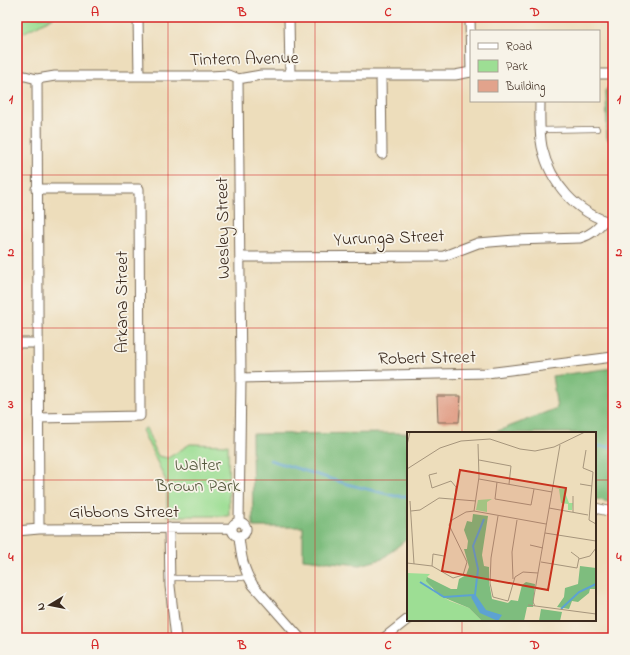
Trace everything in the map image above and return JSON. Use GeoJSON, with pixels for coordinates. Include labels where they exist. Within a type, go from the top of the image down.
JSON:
{"type":"FeatureCollection","features":[{"type":"Feature","properties":{"kind":"street"},"geometry":{"type":"LineString","coordinates":[[138,17],[139,76]]}},
{"type":"Feature","properties":{"kind":"street"},"geometry":{"type":"LineString","coordinates":[[289,17],[290,75]]}},
{"type":"Feature","properties":{"kind":"street"},"geometry":{"type":"LineString","coordinates":[[470,17],[470,30]]}},
{"type":"Feature","properties":{"kind":"street","name":"Tintern Avenue"},"geometry":{"type":"LineString","coordinates":[[17,76],[37,79],[55,76],[223,75],[238,79],[255,75],[455,75],[470,72]]}},
{"type":"Feature","properties":{"kind":"street"},"geometry":{"type":"LineString","coordinates":[[600,74],[613,74]]}},
{"type":"Feature","properties":{"kind":"street"},"geometry":{"type":"LineString","coordinates":[[381,75],[382,154]]}},
{"type":"Feature","properties":{"kind":"street"},"geometry":{"type":"LineString","coordinates":[[37,79],[38,138],[36,189],[39,529]]}},
{"type":"Feature","properties":{"kind":"street","name":"Wesley Street"},"geometry":{"type":"LineString","coordinates":[[238,79],[241,378],[240,522]]}},
{"type":"Feature","properties":{"kind":"street"},"geometry":{"type":"LineString","coordinates":[[540,102],[540,130],[542,147],[548,166],[556,182],[569,198],[586,212],[609,222]]}},
{"type":"Feature","properties":{"kind":"street","name":"Arkana Street"},"geometry":{"type":"LineString","coordinates":[[36,189],[139,189],[140,416],[38,418]]}},
{"type":"Feature","properties":{"kind":"street","name":"Yurunga Street"},"geometry":{"type":"LineString","coordinates":[[240,257],[444,256],[478,243],[508,240],[580,238],[588,236],[609,222]]}},
{"type":"Feature","properties":{"kind":"street"},"geometry":{"type":"LineString","coordinates":[[17,343],[37,343]]}},
{"type":"Feature","properties":{"kind":"street","name":"Robert Street"},"geometry":{"type":"LineString","coordinates":[[241,378],[487,374],[613,357]]}},
{"type":"Feature","properties":{"kind":"street"},"geometry":{"type":"LineString","coordinates":[[596,508],[613,512]]}},
{"type":"Feature","properties":{"kind":"street"},"geometry":{"type":"LineString","coordinates":[[240,522],[245,525],[247,530],[243,536],[239,537],[232,533],[232,528],[234,523],[240,522]]}},
{"type":"Feature","properties":{"kind":"street"},"geometry":{"type":"LineString","coordinates":[[169,528],[169,578],[176,638]]}},
{"type":"Feature","properties":{"kind":"street","name":"Gibbons Street"},"geometry":{"type":"LineString","coordinates":[[17,532],[39,529],[232,528]]}},
{"type":"Feature","properties":{"kind":"street"},"geometry":{"type":"LineString","coordinates":[[239,537],[241,558],[248,577],[253,585],[300,638]]}},
{"type":"Feature","properties":{"kind":"street"},"geometry":{"type":"LineString","coordinates":[[384,638],[407,620]]}},
{"type":"Feature","properties":{"kind":"lane"},"geometry":{"type":"LineString","coordinates":[[540,130],[597,129]]}},
{"type":"Feature","properties":{"kind":"lane"},"geometry":{"type":"LineString","coordinates":[[169,578],[248,577]]}},
{"type":"Feature","properties":{"kind":"green space"},"geometry":{"type":"Polygon","coordinates":[[[17,17],[54,17],[17,36],[17,17]]]}},
{"type":"Feature","properties":{"kind":"green space"},"geometry":{"type":"Polygon","coordinates":[[[611,84],[613,84],[613,146],[607,138],[606,90],[611,84]]]}},
{"type":"Feature","properties":{"kind":"green space"},"geometry":{"type":"Polygon","coordinates":[[[613,368],[613,503],[596,499],[596,432],[496,432],[557,408],[552,376],[613,368]]]}},
{"type":"Feature","properties":{"kind":"green space","name":"Walter Brown Park"},"geometry":{"type":"Polygon","coordinates":[[[146,428],[158,456],[168,458],[190,444],[228,445],[229,516],[167,516],[167,483],[142,430],[146,428]]]}},
{"type":"Feature","properties":{"kind":"green space"},"geometry":{"type":"Polygon","coordinates":[[[407,433],[407,539],[382,559],[360,565],[303,559],[303,527],[253,527],[252,434],[407,433]]]}},
{"type":"Feature","properties":{"kind":"building"},"geometry":{"type":"Polygon","coordinates":[[[437,396],[461,396],[459,422],[438,422],[437,396]]]}},
{"type":"Feature","properties":{"kind":"waterway"},"geometry":{"type":"LineString","coordinates":[[596,446],[613,447]]}},
{"type":"Feature","properties":{"kind":"waterway"},"geometry":{"type":"LineString","coordinates":[[270,460],[347,484],[395,496],[407,496]]}}]}
